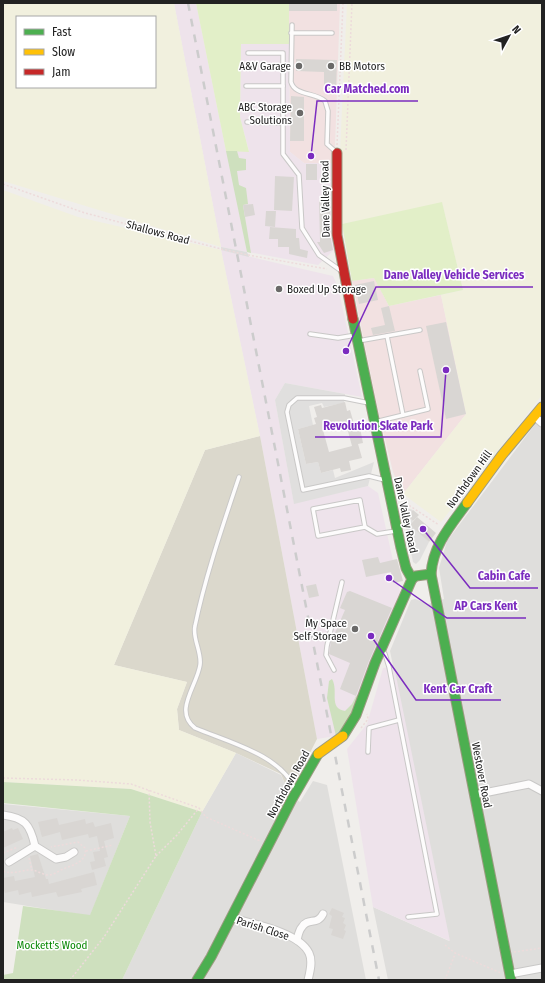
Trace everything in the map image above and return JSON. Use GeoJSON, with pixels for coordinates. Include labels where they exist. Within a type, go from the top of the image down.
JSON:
{"type":"FeatureCollection","features":[{"type":"Feature","properties":{"kind":"street","name":"Dane Valley Road"},"geometry":{"type":"LineString","coordinates":[[336,153],[337,235],[343,271],[391,504],[406,568],[412,579]]}},
{"type":"Feature","properties":{"kind":"street","name":"Northdown Hill"},"geometry":{"type":"LineString","coordinates":[[431,574],[432,559],[448,529],[502,455],[542,407]]}},
{"type":"Feature","properties":{"kind":"street"},"geometry":{"type":"LineString","coordinates":[[534,416],[542,423]]}},
{"type":"Feature","properties":{"kind":"street"},"geometry":{"type":"LineString","coordinates":[[412,579],[416,576],[431,574]]}},
{"type":"Feature","properties":{"kind":"street","name":"Westover Road"},"geometry":{"type":"LineString","coordinates":[[431,574],[510,977]]}},
{"type":"Feature","properties":{"kind":"street","name":"Northdown Road"},"geometry":{"type":"LineString","coordinates":[[197,980],[232,918],[296,791],[318,754],[343,736],[351,728],[381,650],[412,579]]}},
{"type":"Feature","properties":{"kind":"street"},"geometry":{"type":"LineString","coordinates":[[474,795],[528,784],[542,791]]}},
{"type":"Feature","properties":{"kind":"street"},"geometry":{"type":"LineString","coordinates":[[3,814],[19,818],[28,824],[37,847],[56,859],[66,857],[74,852]]}},
{"type":"Feature","properties":{"kind":"street"},"geometry":{"type":"LineString","coordinates":[[9,862],[37,847]]}},
{"type":"Feature","properties":{"kind":"street"},"geometry":{"type":"LineString","coordinates":[[297,940],[302,926],[309,921],[321,919],[323,914]]}},
{"type":"Feature","properties":{"kind":"street","name":"Parish Close"},"geometry":{"type":"LineString","coordinates":[[232,918],[292,936],[297,940],[309,952],[308,980]]}},
{"type":"Feature","properties":{"kind":"street"},"geometry":{"type":"LineString","coordinates":[[510,977],[542,968]]}},
{"type":"Feature","properties":{"kind":"lane"},"geometry":{"type":"LineString","coordinates":[[292,25],[292,88],[296,91],[316,95],[325,101],[328,111],[326,144],[336,153]]}},
{"type":"Feature","properties":{"kind":"lane"},"geometry":{"type":"LineString","coordinates":[[292,33],[332,33]]}},
{"type":"Feature","properties":{"kind":"lane"},"geometry":{"type":"LineString","coordinates":[[248,52],[283,53],[283,154],[299,176],[302,228],[319,255],[343,271]]}},
{"type":"Feature","properties":{"kind":"lane"},"geometry":{"type":"LineString","coordinates":[[246,86],[283,86]]}},
{"type":"Feature","properties":{"kind":"lane"},"geometry":{"type":"LineString","coordinates":[[247,122],[283,124]]}},
{"type":"Feature","properties":{"kind":"lane"},"geometry":{"type":"LineString","coordinates":[[310,334],[338,338],[357,338],[387,336],[420,330]]}},
{"type":"Feature","properties":{"kind":"lane"},"geometry":{"type":"LineString","coordinates":[[387,336],[403,415]]}},
{"type":"Feature","properties":{"kind":"lane"},"geometry":{"type":"LineString","coordinates":[[374,422],[428,409],[420,371]]}},
{"type":"Feature","properties":{"kind":"lane"},"geometry":{"type":"LineString","coordinates":[[370,403],[344,398],[297,398],[289,405],[287,412],[303,490],[369,476],[386,480]]}},
{"type":"Feature","properties":{"kind":"lane"},"geometry":{"type":"LineString","coordinates":[[239,477],[224,520],[194,628],[201,664],[186,703],[186,715],[190,723],[196,728],[276,764],[286,773],[296,791]]}},
{"type":"Feature","properties":{"kind":"lane"},"geometry":{"type":"LineString","coordinates":[[365,527],[360,500],[313,509],[318,536],[365,527],[377,534],[397,530]]}},
{"type":"Feature","properties":{"kind":"lane"},"geometry":{"type":"LineString","coordinates":[[334,670],[326,655],[342,582]]}},
{"type":"Feature","properties":{"kind":"lane"},"geometry":{"type":"LineString","coordinates":[[381,650],[385,654],[389,667],[437,914],[408,917]]}},
{"type":"Feature","properties":{"kind":"lane"},"geometry":{"type":"LineString","coordinates":[[368,752],[369,728],[399,720]]}},
{"type":"Feature","properties":{"kind":"path","name":"Dane Valley Road"},"geometry":{"type":"LineString","coordinates":[[336,153],[343,3]]}},
{"type":"Feature","properties":{"kind":"path"},"geometry":{"type":"LineString","coordinates":[[346,152],[352,3]]}},
{"type":"Feature","properties":{"kind":"path","name":"Shallows Road"},"geometry":{"type":"LineString","coordinates":[[3,184],[85,213],[248,255],[315,267]]}},
{"type":"Feature","properties":{"kind":"path"},"geometry":{"type":"LineString","coordinates":[[391,504],[410,506],[434,523],[448,529]]}},
{"type":"Feature","properties":{"kind":"path"},"geometry":{"type":"LineString","coordinates":[[3,778],[85,780],[131,784],[199,808],[206,817],[269,846]]}},
{"type":"Feature","properties":{"kind":"path"},"geometry":{"type":"LineString","coordinates":[[150,790],[150,822],[156,856]]}},
{"type":"Feature","properties":{"kind":"path"},"geometry":{"type":"LineString","coordinates":[[70,980],[104,937],[156,856],[178,835],[199,808]]}},
{"type":"Feature","properties":{"kind":"path"},"geometry":{"type":"LineString","coordinates":[[3,871],[11,873],[32,870],[48,875],[73,866],[83,858],[86,851],[84,845],[78,842],[37,847]]}},
{"type":"Feature","properties":{"kind":"path"},"geometry":{"type":"LineString","coordinates":[[86,851],[113,845]]}},
{"type":"Feature","properties":{"kind":"path"},"geometry":{"type":"LineString","coordinates":[[27,852],[32,870]]}},
{"type":"Feature","properties":{"kind":"path"},"geometry":{"type":"LineString","coordinates":[[445,945],[455,953],[510,977]]}},
{"type":"Feature","properties":{"kind":"path"},"geometry":{"type":"LineString","coordinates":[[506,954],[542,948]]}},
{"type":"Feature","properties":{"kind":"path"},"geometry":{"type":"LineString","coordinates":[[446,980],[455,953]]}},
{"type":"Feature","properties":{"kind":"shaded area"},"geometry":{"type":"Polygon","coordinates":[[[174,3],[196,3],[226,151],[249,151],[240,117],[241,43],[289,44],[290,152],[304,163],[333,163],[335,249],[318,265],[221,247],[174,3]]]}},
{"type":"Feature","properties":{"kind":"shaded area"},"geometry":{"type":"Polygon","coordinates":[[[289,3],[340,3],[335,147],[333,163],[304,163],[290,152],[289,3]]]}},
{"type":"Feature","properties":{"kind":"shaded area"},"geometry":{"type":"Polygon","coordinates":[[[221,250],[333,276],[338,287],[362,397],[285,383],[275,400],[294,503],[368,486],[378,493],[400,592],[359,699],[336,736],[317,739],[260,436],[221,250]]]}},
{"type":"Feature","properties":{"kind":"shaded area"},"geometry":{"type":"Polygon","coordinates":[[[374,278],[389,306],[441,295],[466,414],[403,494],[393,472],[378,410],[352,281],[374,278]]]}},
{"type":"Feature","properties":{"kind":"shaded area"},"geometry":{"type":"Polygon","coordinates":[[[285,383],[345,394],[344,403],[324,407],[322,403],[309,406],[313,425],[298,429],[306,464],[318,462],[321,473],[333,470],[335,478],[374,462],[368,486],[294,504],[275,400],[285,383]]]}},
{"type":"Feature","properties":{"kind":"shaded area"},"geometry":{"type":"Polygon","coordinates":[[[542,415],[542,980],[388,980],[373,907],[449,941],[390,651],[411,600],[415,599],[428,604],[444,599],[439,568],[447,541],[542,415]]]}},
{"type":"Feature","properties":{"kind":"shaded area"},"geometry":{"type":"Polygon","coordinates":[[[260,436],[317,739],[289,794],[281,774],[236,753],[179,730],[177,709],[187,682],[114,665],[205,450],[260,436]]]}},
{"type":"Feature","properties":{"kind":"shaded area"},"geometry":{"type":"Polygon","coordinates":[[[402,507],[413,510],[408,516],[413,521],[411,525],[429,542],[420,560],[416,564],[413,562],[402,507]]]}},
{"type":"Feature","properties":{"kind":"shaded area"},"geometry":{"type":"Polygon","coordinates":[[[394,666],[450,941],[373,907],[347,749],[367,724],[383,668],[394,666]]]}},
{"type":"Feature","properties":{"kind":"shaded area"},"geometry":{"type":"Polygon","coordinates":[[[236,753],[281,775],[289,794],[300,802],[313,781],[327,785],[366,980],[122,980],[202,812],[236,753]]]}},
{"type":"Feature","properties":{"kind":"shaded area"},"geometry":{"type":"Polygon","coordinates":[[[3,804],[130,816],[90,916],[3,902],[3,804]]]}},
{"type":"Feature","properties":{"kind":"green space"},"geometry":{"type":"Polygon","coordinates":[[[3,3],[174,3],[221,247],[3,181],[3,3]]]}},
{"type":"Feature","properties":{"kind":"green space"},"geometry":{"type":"Polygon","coordinates":[[[196,3],[289,3],[289,44],[241,44],[240,117],[249,152],[226,151],[196,3]]]}},
{"type":"Feature","properties":{"kind":"green space"},"geometry":{"type":"Polygon","coordinates":[[[347,3],[542,3],[542,395],[441,522],[403,494],[466,414],[441,295],[463,290],[442,203],[342,224],[337,215],[347,3]]]}},
{"type":"Feature","properties":{"kind":"green space"},"geometry":{"type":"Polygon","coordinates":[[[226,151],[237,151],[239,158],[246,159],[246,170],[237,171],[239,185],[246,188],[248,204],[243,205],[251,253],[247,252],[226,151]]]}},
{"type":"Feature","properties":{"kind":"green space"},"geometry":{"type":"Polygon","coordinates":[[[3,190],[78,217],[221,250],[260,436],[205,450],[114,665],[187,682],[177,709],[179,730],[236,753],[202,812],[131,789],[3,782],[3,190]]]}},
{"type":"Feature","properties":{"kind":"green space"},"geometry":{"type":"Polygon","coordinates":[[[442,202],[463,290],[389,306],[374,278],[352,281],[342,224],[442,202]]]}},
{"type":"Feature","properties":{"kind":"green space"},"geometry":{"type":"Polygon","coordinates":[[[332,679],[335,689],[335,703],[340,709],[345,711],[352,704],[356,696],[361,693],[360,698],[344,729],[336,736],[327,698],[329,681],[332,679]]]}},
{"type":"Feature","properties":{"kind":"green space","name":"Mockett's Wood"},"geometry":{"type":"Polygon","coordinates":[[[3,782],[131,789],[202,812],[122,980],[3,980],[3,975],[13,973],[23,906],[90,915],[130,816],[3,803],[3,782]]]}},
{"type":"Feature","properties":{"kind":"pier"},"geometry":{"type":"Polygon","coordinates":[[[221,247],[247,252],[249,257],[221,250],[221,247]]]}},
{"type":"Feature","properties":{"kind":"building"},"geometry":{"type":"Polygon","coordinates":[[[289,3],[337,3],[337,11],[289,11],[289,3]]]}},
{"type":"Feature","properties":{"kind":"building"},"geometry":{"type":"Polygon","coordinates":[[[296,59],[337,60],[336,92],[324,92],[324,72],[296,71],[296,59]]]}},
{"type":"Feature","properties":{"kind":"building"},"geometry":{"type":"Polygon","coordinates":[[[291,96],[304,97],[304,141],[290,141],[291,96]]]}},
{"type":"Feature","properties":{"kind":"building"},"geometry":{"type":"Polygon","coordinates":[[[306,164],[317,164],[317,180],[306,180],[306,164]]]}},
{"type":"Feature","properties":{"kind":"building"},"geometry":{"type":"Polygon","coordinates":[[[275,176],[294,177],[292,211],[274,210],[275,176]]]}},
{"type":"Feature","properties":{"kind":"building"},"geometry":{"type":"Polygon","coordinates":[[[319,200],[330,200],[330,235],[333,250],[324,253],[317,242],[320,242],[319,200]]]}},
{"type":"Feature","properties":{"kind":"building"},"geometry":{"type":"Polygon","coordinates":[[[253,204],[255,215],[245,217],[243,205],[253,204]]]}},
{"type":"Feature","properties":{"kind":"building"},"geometry":{"type":"Polygon","coordinates":[[[266,211],[276,211],[275,227],[265,226],[266,211]]]}},
{"type":"Feature","properties":{"kind":"building"},"geometry":{"type":"Polygon","coordinates":[[[270,227],[296,229],[296,238],[299,238],[300,249],[308,251],[307,258],[289,254],[289,247],[278,247],[278,239],[269,239],[270,227]]]}},
{"type":"Feature","properties":{"kind":"building"},"geometry":{"type":"Polygon","coordinates":[[[374,281],[378,300],[359,304],[355,285],[374,281]]]}},
{"type":"Feature","properties":{"kind":"building"},"geometry":{"type":"Polygon","coordinates":[[[389,306],[395,331],[373,335],[371,328],[385,325],[381,308],[389,306]]]}},
{"type":"Feature","properties":{"kind":"building"},"geometry":{"type":"Polygon","coordinates":[[[446,322],[466,414],[446,419],[426,326],[446,322]]]}},
{"type":"Feature","properties":{"kind":"building"},"geometry":{"type":"Polygon","coordinates":[[[345,402],[347,411],[350,410],[354,424],[359,423],[363,443],[358,444],[362,458],[349,461],[351,470],[341,472],[340,468],[321,473],[318,462],[306,464],[298,429],[316,424],[314,418],[317,417],[314,407],[321,405],[322,408],[345,402]],[[346,424],[323,430],[329,452],[352,446],[346,424]]]}},
{"type":"Feature","properties":{"kind":"building"},"geometry":{"type":"Polygon","coordinates":[[[413,510],[419,515],[413,521],[408,516],[413,510]]]}},
{"type":"Feature","properties":{"kind":"building"},"geometry":{"type":"Polygon","coordinates":[[[417,517],[436,533],[429,542],[410,525],[417,517]]]}},
{"type":"Feature","properties":{"kind":"building"},"geometry":{"type":"Polygon","coordinates":[[[378,557],[380,563],[397,559],[403,581],[393,583],[391,572],[366,577],[362,560],[378,557]]]}},
{"type":"Feature","properties":{"kind":"building"},"geometry":{"type":"Polygon","coordinates":[[[316,584],[319,596],[309,598],[306,586],[316,584]]]}},
{"type":"Feature","properties":{"kind":"building"},"geometry":{"type":"Polygon","coordinates":[[[350,591],[392,608],[369,661],[356,696],[340,689],[350,663],[329,654],[331,642],[345,610],[340,608],[347,592],[350,591]]]}},
{"type":"Feature","properties":{"kind":"building"},"geometry":{"type":"Polygon","coordinates":[[[57,818],[59,825],[85,819],[86,824],[93,822],[95,827],[111,823],[114,838],[104,841],[108,857],[104,858],[106,866],[92,870],[90,862],[95,861],[93,852],[100,851],[97,836],[89,838],[88,834],[62,840],[60,832],[42,837],[38,822],[57,818]]]}},
{"type":"Feature","properties":{"kind":"building"},"geometry":{"type":"Polygon","coordinates":[[[12,828],[13,830],[18,828],[23,839],[3,848],[3,832],[12,828]]]}},
{"type":"Feature","properties":{"kind":"building"},"geometry":{"type":"Polygon","coordinates":[[[38,854],[49,884],[94,872],[97,885],[81,889],[82,892],[58,897],[56,892],[32,897],[31,892],[19,895],[18,890],[5,893],[3,888],[3,878],[14,876],[15,881],[35,877],[30,856],[38,854]]]}},
{"type":"Feature","properties":{"kind":"building"},"geometry":{"type":"Polygon","coordinates":[[[332,908],[344,913],[342,917],[345,918],[343,923],[346,925],[344,930],[346,931],[343,939],[331,935],[333,929],[329,928],[332,916],[329,914],[332,908]]]}},
{"type":"Feature","properties":{"kind":"railway"},"geometry":{"type":"LineString","coordinates":[[188,3],[379,980]]}},
{"type":"Feature","properties":{"kind":"traffic: fast"},"geometry":{"type":"LineString","coordinates":[[353,319],[401,548],[406,568],[412,579]]}},
{"type":"Feature","properties":{"kind":"traffic: fast"},"geometry":{"type":"LineString","coordinates":[[467,503],[449,527],[439,545],[432,564],[431,574],[511,980]]}},
{"type":"Feature","properties":{"kind":"traffic: fast"},"geometry":{"type":"LineString","coordinates":[[343,736],[356,715],[375,663],[412,579],[416,576],[431,574]]}},
{"type":"Feature","properties":{"kind":"traffic: fast"},"geometry":{"type":"LineString","coordinates":[[197,980],[211,957],[292,799],[318,754]]}},
{"type":"Feature","properties":{"kind":"traffic: slow"},"geometry":{"type":"LineString","coordinates":[[467,503],[502,455],[542,407]]}},
{"type":"Feature","properties":{"kind":"traffic: slow"},"geometry":{"type":"LineString","coordinates":[[318,754],[343,736]]}},
{"type":"Feature","properties":{"kind":"traffic: jam"},"geometry":{"type":"LineString","coordinates":[[337,153],[337,235],[353,319]]}},
{"type":"Feature","properties":{"kind":"place","name":"A&V Garage"},"geometry":{"type":"Point","coordinates":[299,66]}},
{"type":"Feature","properties":{"kind":"place","name":"BB Motors"},"geometry":{"type":"Point","coordinates":[331,66]}},
{"type":"Feature","properties":{"kind":"place","name":"ABC Storage Solutions"},"geometry":{"type":"Point","coordinates":[300,113]}},
{"type":"Feature","properties":{"kind":"place","name":"Car Matched.com"},"geometry":{"type":"Point","coordinates":[311,156]}},
{"type":"Feature","properties":{"kind":"place","name":"Boxed Up Storage"},"geometry":{"type":"Point","coordinates":[279,289]}},
{"type":"Feature","properties":{"kind":"place","name":"Dane Valley Vehicle Services"},"geometry":{"type":"Point","coordinates":[346,351]}},
{"type":"Feature","properties":{"kind":"place","name":"Revolution Skate Park"},"geometry":{"type":"Point","coordinates":[446,370]}},
{"type":"Feature","properties":{"kind":"place","name":"Cabin Cafe"},"geometry":{"type":"Point","coordinates":[423,529]}},
{"type":"Feature","properties":{"kind":"place","name":"AP Cars Kent"},"geometry":{"type":"Point","coordinates":[389,578]}},
{"type":"Feature","properties":{"kind":"place","name":"My Space Self Storage"},"geometry":{"type":"Point","coordinates":[355,629]}},
{"type":"Feature","properties":{"kind":"place","name":"Kent Car Craft"},"geometry":{"type":"Point","coordinates":[371,636]}}]}
